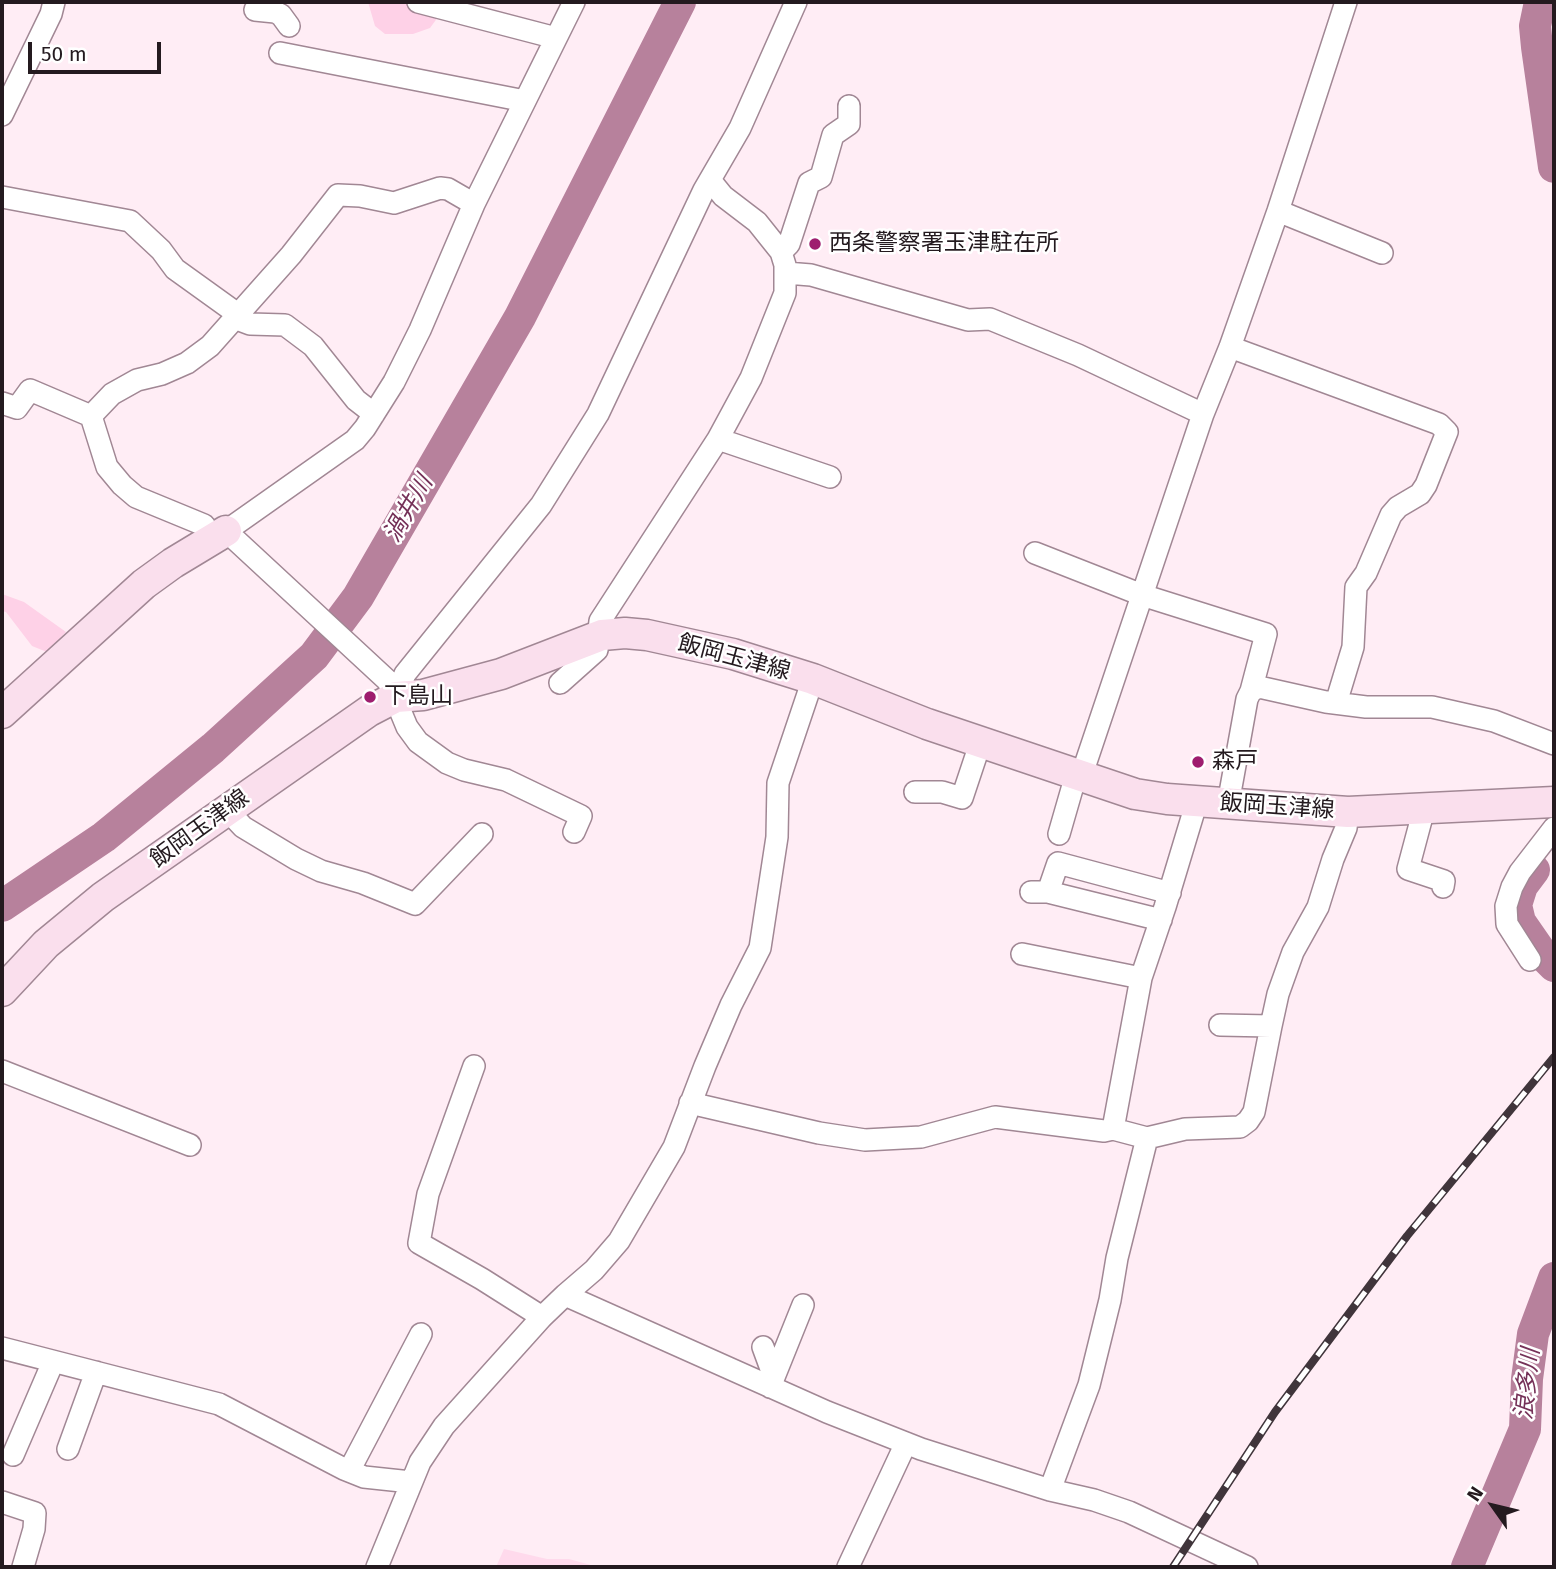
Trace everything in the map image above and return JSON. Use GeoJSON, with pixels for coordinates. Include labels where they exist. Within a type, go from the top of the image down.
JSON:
{"type":"FeatureCollection","features":[{"type":"Feature","properties":{"kind":"main road"},"geometry":{"type":"LineString","coordinates":[[2,713],[144,584],[219,535]]}},
{"type":"Feature","properties":{"kind":"main road","name":"飯岡玉津線"},"geometry":{"type":"LineString","coordinates":[[2,991],[46,944],[69,924],[369,711],[392,689],[423,695],[501,674],[597,637],[625,633],[647,635],[733,654],[813,680],[927,724],[1135,794],[1228,804],[1348,811],[1554,802]]}},
{"type":"Feature","properties":{"kind":"street"},"geometry":{"type":"LineString","coordinates":[[2,115],[51,14],[54,2]]}},
{"type":"Feature","properties":{"kind":"street"},"geometry":{"type":"LineString","coordinates":[[418,2],[556,38]]}},
{"type":"Feature","properties":{"kind":"street"},"geometry":{"type":"LineString","coordinates":[[219,535],[355,440],[374,414],[394,382],[420,330],[474,204],[574,2]]}},
{"type":"Feature","properties":{"kind":"street"},"geometry":{"type":"LineString","coordinates":[[392,689],[541,505],[598,414],[710,180],[740,128],[796,2]]}},
{"type":"Feature","properties":{"kind":"street"},"geometry":{"type":"LineString","coordinates":[[1059,834],[1203,414],[1230,347],[1278,211],[1346,2]]}},
{"type":"Feature","properties":{"kind":"street"},"geometry":{"type":"LineString","coordinates":[[280,53],[525,101]]}},
{"type":"Feature","properties":{"kind":"street"},"geometry":{"type":"LineString","coordinates":[[781,252],[789,244],[809,183],[821,177],[833,135],[849,124],[849,106]]}},
{"type":"Feature","properties":{"kind":"street"},"geometry":{"type":"LineString","coordinates":[[560,683],[597,650],[600,621],[718,439],[751,378],[785,293],[786,273],[781,252],[757,222],[723,196],[710,180]]}},
{"type":"Feature","properties":{"kind":"street"},"geometry":{"type":"LineString","coordinates":[[91,416],[112,394],[137,380],[162,374],[187,363],[210,346],[291,255],[338,195],[394,203],[440,188],[448,189],[474,204]]}},
{"type":"Feature","properties":{"kind":"street"},"geometry":{"type":"LineString","coordinates":[[2,197],[130,221],[161,250],[174,269],[237,316],[250,324],[285,325],[313,346],[356,400],[374,414]]}},
{"type":"Feature","properties":{"kind":"street"},"geometry":{"type":"LineString","coordinates":[[1278,211],[1382,253]]}},
{"type":"Feature","properties":{"kind":"street"},"geometry":{"type":"LineString","coordinates":[[786,273],[811,275],[968,320],[990,319],[1078,355],[1203,414]]}},
{"type":"Feature","properties":{"kind":"street"},"geometry":{"type":"LineString","coordinates":[[1230,347],[1439,424],[1447,432],[1426,485],[1420,494],[1391,515],[1366,573],[1356,587],[1353,647],[1336,703]]}},
{"type":"Feature","properties":{"kind":"street"},"geometry":{"type":"LineString","coordinates":[[2,402],[17,408],[30,390],[91,416],[107,467],[122,485],[144,501],[204,525],[294,594],[392,689],[407,727],[418,742],[447,764],[506,780],[581,816],[574,832]]}},
{"type":"Feature","properties":{"kind":"street"},"geometry":{"type":"LineString","coordinates":[[718,439],[830,477]]}},
{"type":"Feature","properties":{"kind":"street"},"geometry":{"type":"LineString","coordinates":[[1035,554],[1142,595],[1266,634],[1247,699],[1228,804]]}},
{"type":"Feature","properties":{"kind":"street"},"geometry":{"type":"LineString","coordinates":[[377,1567],[420,1462],[444,1426],[542,1317],[594,1270],[620,1241],[674,1147],[732,1005],[760,948],[778,837],[778,783],[813,680]]}},
{"type":"Feature","properties":{"kind":"street"},"geometry":{"type":"LineString","coordinates":[[1251,691],[1259,687],[1366,707],[1432,707],[1494,721],[1554,744]]}},
{"type":"Feature","properties":{"kind":"street"},"geometry":{"type":"LineString","coordinates":[[915,792],[942,792],[962,798],[981,741]]}},
{"type":"Feature","properties":{"kind":"street"},"geometry":{"type":"LineString","coordinates":[[1113,1129],[1141,978],[1170,893],[1196,801]]}},
{"type":"Feature","properties":{"kind":"street"},"geometry":{"type":"LineString","coordinates":[[1424,809],[1408,869],[1444,881],[1443,887]]}},
{"type":"Feature","properties":{"kind":"street"},"geometry":{"type":"LineString","coordinates":[[227,810],[243,827],[296,859],[321,871],[363,883],[415,904],[482,834]]}},
{"type":"Feature","properties":{"kind":"street"},"geometry":{"type":"LineString","coordinates":[[691,1103],[819,1133],[865,1140],[921,1137],[995,1117],[1104,1131],[1113,1129],[1147,1138],[1185,1129],[1240,1127],[1254,1111],[1278,994],[1293,952],[1318,907],[1346,828],[1348,811]]}},
{"type":"Feature","properties":{"kind":"street"},"geometry":{"type":"LineString","coordinates":[[1530,960],[1507,924],[1506,906],[1520,872],[1554,828]]}},
{"type":"Feature","properties":{"kind":"street"},"geometry":{"type":"LineString","coordinates":[[1161,920],[1039,892],[1058,863],[1170,893]]}},
{"type":"Feature","properties":{"kind":"street"},"geometry":{"type":"LineString","coordinates":[[1022,954],[1141,978]]}},
{"type":"Feature","properties":{"kind":"street"},"geometry":{"type":"LineString","coordinates":[[1220,1025],[1270,1026]]}},
{"type":"Feature","properties":{"kind":"street"},"geometry":{"type":"LineString","coordinates":[[474,1066],[428,1194],[419,1244],[542,1317]]}},
{"type":"Feature","properties":{"kind":"street"},"geometry":{"type":"LineString","coordinates":[[2,1071],[190,1145]]}},
{"type":"Feature","properties":{"kind":"street"},"geometry":{"type":"LineString","coordinates":[[1050,1490],[1089,1385],[1147,1138]]}},
{"type":"Feature","properties":{"kind":"street"},"geometry":{"type":"LineString","coordinates":[[565,1295],[772,1382],[905,1443],[1050,1490],[1094,1500],[1129,1512],[1247,1567]]}},
{"type":"Feature","properties":{"kind":"street"},"geometry":{"type":"LineString","coordinates":[[772,1382],[803,1305]]}},
{"type":"Feature","properties":{"kind":"street"},"geometry":{"type":"LineString","coordinates":[[349,1471],[421,1334]]}},
{"type":"Feature","properties":{"kind":"street"},"geometry":{"type":"LineString","coordinates":[[762,1346],[772,1382]]}},
{"type":"Feature","properties":{"kind":"street"},"geometry":{"type":"LineString","coordinates":[[2,1348],[219,1405],[322,1460],[349,1471],[364,1477],[411,1482]]}},
{"type":"Feature","properties":{"kind":"street"},"geometry":{"type":"LineString","coordinates":[[13,1455],[53,1362]]}},
{"type":"Feature","properties":{"kind":"street"},"geometry":{"type":"LineString","coordinates":[[68,1449],[96,1372]]}},
{"type":"Feature","properties":{"kind":"street"},"geometry":{"type":"LineString","coordinates":[[848,1567],[905,1443]]}},
{"type":"Feature","properties":{"kind":"street"},"geometry":{"type":"LineString","coordinates":[[2,1502],[35,1513],[34,1529],[23,1567]]}},
{"type":"Feature","properties":{"kind":"shaded area"},"geometry":{"type":"Polygon","coordinates":[[[368,2],[449,2],[430,28],[413,34],[385,34],[375,26],[368,2]]]}},
{"type":"Feature","properties":{"kind":"shaded area"},"geometry":{"type":"Polygon","coordinates":[[[2,594],[24,602],[66,632],[47,652],[32,646],[6,612],[2,611],[2,594]]]}},
{"type":"Feature","properties":{"kind":"shaded area"},"geometry":{"type":"Polygon","coordinates":[[[504,1549],[547,1559],[569,1559],[598,1567],[496,1567],[504,1549]]]}},
{"type":"Feature","properties":{"kind":"waterway","name":"渦井川"},"geometry":{"type":"LineString","coordinates":[[2,906],[104,837],[213,748],[314,656],[358,597],[520,317],[680,2]]}},
{"type":"Feature","properties":{"kind":"waterway","name":"浪多川"},"geometry":{"type":"LineString","coordinates":[[1540,2],[1535,26],[1554,167]]}},
{"type":"Feature","properties":{"kind":"waterway","name":"浪多川"},"geometry":{"type":"LineString","coordinates":[[1534,870],[1522,886],[1516,905],[1520,922],[1554,966]]}},
{"type":"Feature","properties":{"kind":"waterway","name":"浪多川"},"geometry":{"type":"LineString","coordinates":[[1467,1567],[1525,1429],[1527,1379],[1533,1334],[1554,1278]]}},
{"type":"Feature","properties":{"kind":"railway"},"geometry":{"type":"LineString","coordinates":[[1173,1567],[1275,1412],[1407,1236],[1554,1057]]}},
{"type":"Feature","properties":{"kind":"place","name":"西条警察署玉津駐在所"},"geometry":{"type":"Point","coordinates":[815,244]}},
{"type":"Feature","properties":{"kind":"place","name":"下島山"},"geometry":{"type":"Point","coordinates":[370,697]}},
{"type":"Feature","properties":{"kind":"place","name":"森戸"},"geometry":{"type":"Point","coordinates":[1198,762]}}]}
